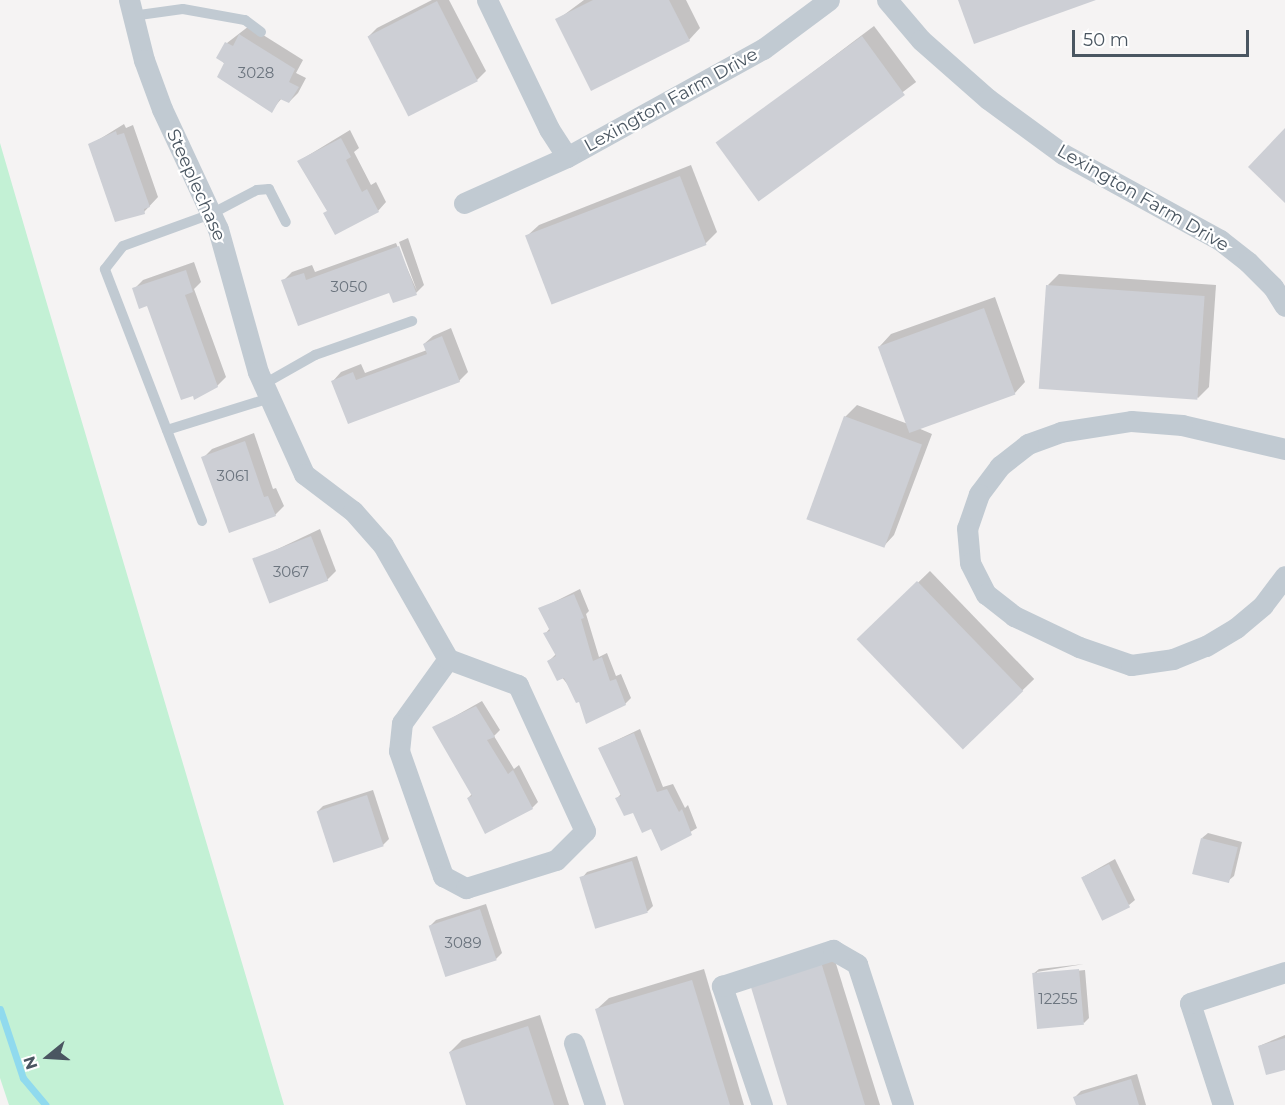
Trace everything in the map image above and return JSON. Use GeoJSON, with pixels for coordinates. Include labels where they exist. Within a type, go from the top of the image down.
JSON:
{"type":"FeatureCollection","features":[{"type":"Feature","properties":{"kind":"street","name":"Lexington Farm Drive"},"geometry":{"type":"LineString","coordinates":[[487,0],[549,129],[567,158],[763,49],[829,0]]}},
{"type":"Feature","properties":{"kind":"street","name":"Lexington Farm Drive"},"geometry":{"type":"LineString","coordinates":[[887,0],[938,56],[988,99],[1063,154],[1220,240],[1279,283],[1285,306]]}},
{"type":"Feature","properties":{"kind":"street","name":"Steeplechase"},"geometry":{"type":"LineString","coordinates":[[131,8],[162,109],[211,214],[264,385],[304,474],[353,511],[383,545],[448,659]]}},
{"type":"Feature","properties":{"kind":"street"},"geometry":{"type":"LineString","coordinates":[[464,203],[567,158]]}},
{"type":"Feature","properties":{"kind":"street"},"geometry":{"type":"LineString","coordinates":[[1285,449],[1182,425],[1131,421],[1061,432],[1028,444],[1000,466],[979,494],[967,528],[970,563],[986,594],[1014,616],[1078,647],[1131,665],[1173,659],[1206,646],[1236,628],[1263,605],[1285,576]]}},
{"type":"Feature","properties":{"kind":"street"},"geometry":{"type":"LineString","coordinates":[[448,659],[518,685],[585,831],[556,860],[466,888],[443,876],[399,751],[402,723],[448,659]]}},
{"type":"Feature","properties":{"kind":"street"},"geometry":{"type":"LineString","coordinates":[[762,1105],[722,986],[833,950],[857,964],[903,1105]]}},
{"type":"Feature","properties":{"kind":"street"},"geometry":{"type":"LineString","coordinates":[[1223,1105],[1190,1003],[1285,972]]}},
{"type":"Feature","properties":{"kind":"street"},"geometry":{"type":"LineString","coordinates":[[574,1042],[595,1105]]}},
{"type":"Feature","properties":{"kind":"lane"},"geometry":{"type":"LineString","coordinates":[[131,8],[183,9],[245,20],[261,33]]}},
{"type":"Feature","properties":{"kind":"lane"},"geometry":{"type":"LineString","coordinates":[[202,521],[105,269],[123,246],[211,214],[256,190],[269,189],[286,222]]}},
{"type":"Feature","properties":{"kind":"lane"},"geometry":{"type":"LineString","coordinates":[[167,430],[264,385],[315,355],[412,321]]}},
{"type":"Feature","properties":{"kind":"green space"},"geometry":{"type":"Polygon","coordinates":[[[0,143],[284,1105],[9,1105],[0,1078],[0,143]]]}},
{"type":"Feature","properties":{"kind":"building"},"geometry":{"type":"Polygon","coordinates":[[[593,0],[669,0],[690,41],[591,91],[555,19],[593,0]]]}},
{"type":"Feature","properties":{"kind":"building"},"geometry":{"type":"Polygon","coordinates":[[[958,0],[1096,0],[974,44],[958,0]]]}},
{"type":"Feature","properties":{"kind":"building"},"geometry":{"type":"Polygon","coordinates":[[[437,1],[478,81],[408,117],[368,36],[437,1]]]}},
{"type":"Feature","properties":{"kind":"building"},"geometry":{"type":"Polygon","coordinates":[[[239,34],[295,69],[289,82],[299,87],[289,103],[280,99],[272,113],[217,77],[224,63],[216,58],[225,42],[233,46],[239,34]]]}},
{"type":"Feature","properties":{"kind":"building"},"geometry":{"type":"Polygon","coordinates":[[[862,36],[905,95],[758,201],[716,142],[862,36]]]}},
{"type":"Feature","properties":{"kind":"building"},"geometry":{"type":"Polygon","coordinates":[[[1285,128],[1285,203],[1248,167],[1285,128]]]}},
{"type":"Feature","properties":{"kind":"building"},"geometry":{"type":"Polygon","coordinates":[[[116,131],[117,135],[124,133],[150,207],[144,209],[145,214],[115,222],[88,144],[116,131]]]}},
{"type":"Feature","properties":{"kind":"building"},"geometry":{"type":"Polygon","coordinates":[[[341,138],[351,157],[346,160],[362,192],[367,189],[379,212],[335,235],[323,213],[327,211],[297,161],[341,138]]]}},
{"type":"Feature","properties":{"kind":"building"},"geometry":{"type":"Polygon","coordinates":[[[680,176],[707,245],[552,305],[525,235],[680,176]]]}},
{"type":"Feature","properties":{"kind":"building"},"geometry":{"type":"Polygon","coordinates":[[[399,246],[417,295],[393,303],[389,293],[298,326],[281,280],[304,273],[306,280],[399,246]]]}},
{"type":"Feature","properties":{"kind":"building"},"geometry":{"type":"Polygon","coordinates":[[[186,270],[193,292],[185,295],[218,387],[194,400],[193,396],[181,400],[147,306],[139,309],[132,288],[186,270]]]}},
{"type":"Feature","properties":{"kind":"building"},"geometry":{"type":"Polygon","coordinates":[[[1046,285],[1205,296],[1197,400],[1039,389],[1046,285]]]}},
{"type":"Feature","properties":{"kind":"building"},"geometry":{"type":"Polygon","coordinates":[[[984,308],[1015,394],[909,433],[878,347],[984,308]]]}},
{"type":"Feature","properties":{"kind":"building"},"geometry":{"type":"Polygon","coordinates":[[[442,336],[460,382],[348,424],[331,381],[353,372],[356,380],[427,354],[423,344],[442,336]]]}},
{"type":"Feature","properties":{"kind":"building"},"geometry":{"type":"Polygon","coordinates":[[[844,416],[922,444],[884,548],[806,519],[844,416]]]}},
{"type":"Feature","properties":{"kind":"building"},"geometry":{"type":"Polygon","coordinates":[[[245,441],[264,497],[268,496],[276,516],[229,533],[201,457],[245,441]]]}},
{"type":"Feature","properties":{"kind":"building"},"geometry":{"type":"Polygon","coordinates":[[[311,536],[328,581],[269,603],[252,559],[311,536]]]}},
{"type":"Feature","properties":{"kind":"building"},"geometry":{"type":"Polygon","coordinates":[[[917,581],[1023,691],[963,749],[857,639],[917,581]]]}},
{"type":"Feature","properties":{"kind":"building"},"geometry":{"type":"Polygon","coordinates":[[[574,594],[584,618],[581,619],[593,661],[602,657],[610,681],[616,679],[626,705],[586,724],[579,702],[576,703],[564,678],[557,681],[547,661],[556,656],[543,633],[550,631],[538,608],[574,594]]]}},
{"type":"Feature","properties":{"kind":"building"},"geometry":{"type":"Polygon","coordinates":[[[476,706],[495,737],[487,740],[508,774],[513,770],[533,809],[485,834],[467,798],[472,796],[432,727],[476,706]]]}},
{"type":"Feature","properties":{"kind":"building"},"geometry":{"type":"Polygon","coordinates":[[[634,733],[657,792],[667,789],[679,812],[682,809],[692,835],[661,851],[651,829],[642,833],[633,813],[624,816],[615,798],[621,796],[598,748],[634,733]]]}},
{"type":"Feature","properties":{"kind":"building"},"geometry":{"type":"Polygon","coordinates":[[[367,795],[384,846],[333,863],[317,811],[367,795]]]}},
{"type":"Feature","properties":{"kind":"building"},"geometry":{"type":"Polygon","coordinates":[[[1201,838],[1238,847],[1229,883],[1192,874],[1201,838]]]}},
{"type":"Feature","properties":{"kind":"building"},"geometry":{"type":"Polygon","coordinates":[[[632,861],[648,913],[595,929],[579,877],[632,861]]]}},
{"type":"Feature","properties":{"kind":"building"},"geometry":{"type":"Polygon","coordinates":[[[1109,864],[1130,907],[1102,921],[1081,878],[1109,864]]]}},
{"type":"Feature","properties":{"kind":"building"},"geometry":{"type":"Polygon","coordinates":[[[480,909],[497,960],[445,977],[429,926],[480,909]]]}},
{"type":"Feature","properties":{"kind":"building"},"geometry":{"type":"Polygon","coordinates":[[[821,962],[865,1105],[787,1105],[750,984],[821,962]]]}},
{"type":"Feature","properties":{"kind":"building"},"geometry":{"type":"Polygon","coordinates":[[[1079,969],[1084,1025],[1037,1029],[1032,973],[1079,969]]]}},
{"type":"Feature","properties":{"kind":"building"},"geometry":{"type":"Polygon","coordinates":[[[692,980],[730,1105],[624,1105],[595,1009],[692,980]]]}},
{"type":"Feature","properties":{"kind":"building"},"geometry":{"type":"Polygon","coordinates":[[[528,1026],[554,1105],[466,1105],[449,1052],[528,1026]]]}},
{"type":"Feature","properties":{"kind":"building"},"geometry":{"type":"Polygon","coordinates":[[[1285,1038],[1285,1070],[1266,1075],[1258,1046],[1285,1038]]]}},
{"type":"Feature","properties":{"kind":"building"},"geometry":{"type":"Polygon","coordinates":[[[1131,1079],[1139,1105],[1076,1105],[1073,1097],[1131,1079]]]}},
{"type":"Feature","properties":{"kind":"waterway"},"geometry":{"type":"LineString","coordinates":[[0,1009],[23,1078],[46,1105]]}}]}
